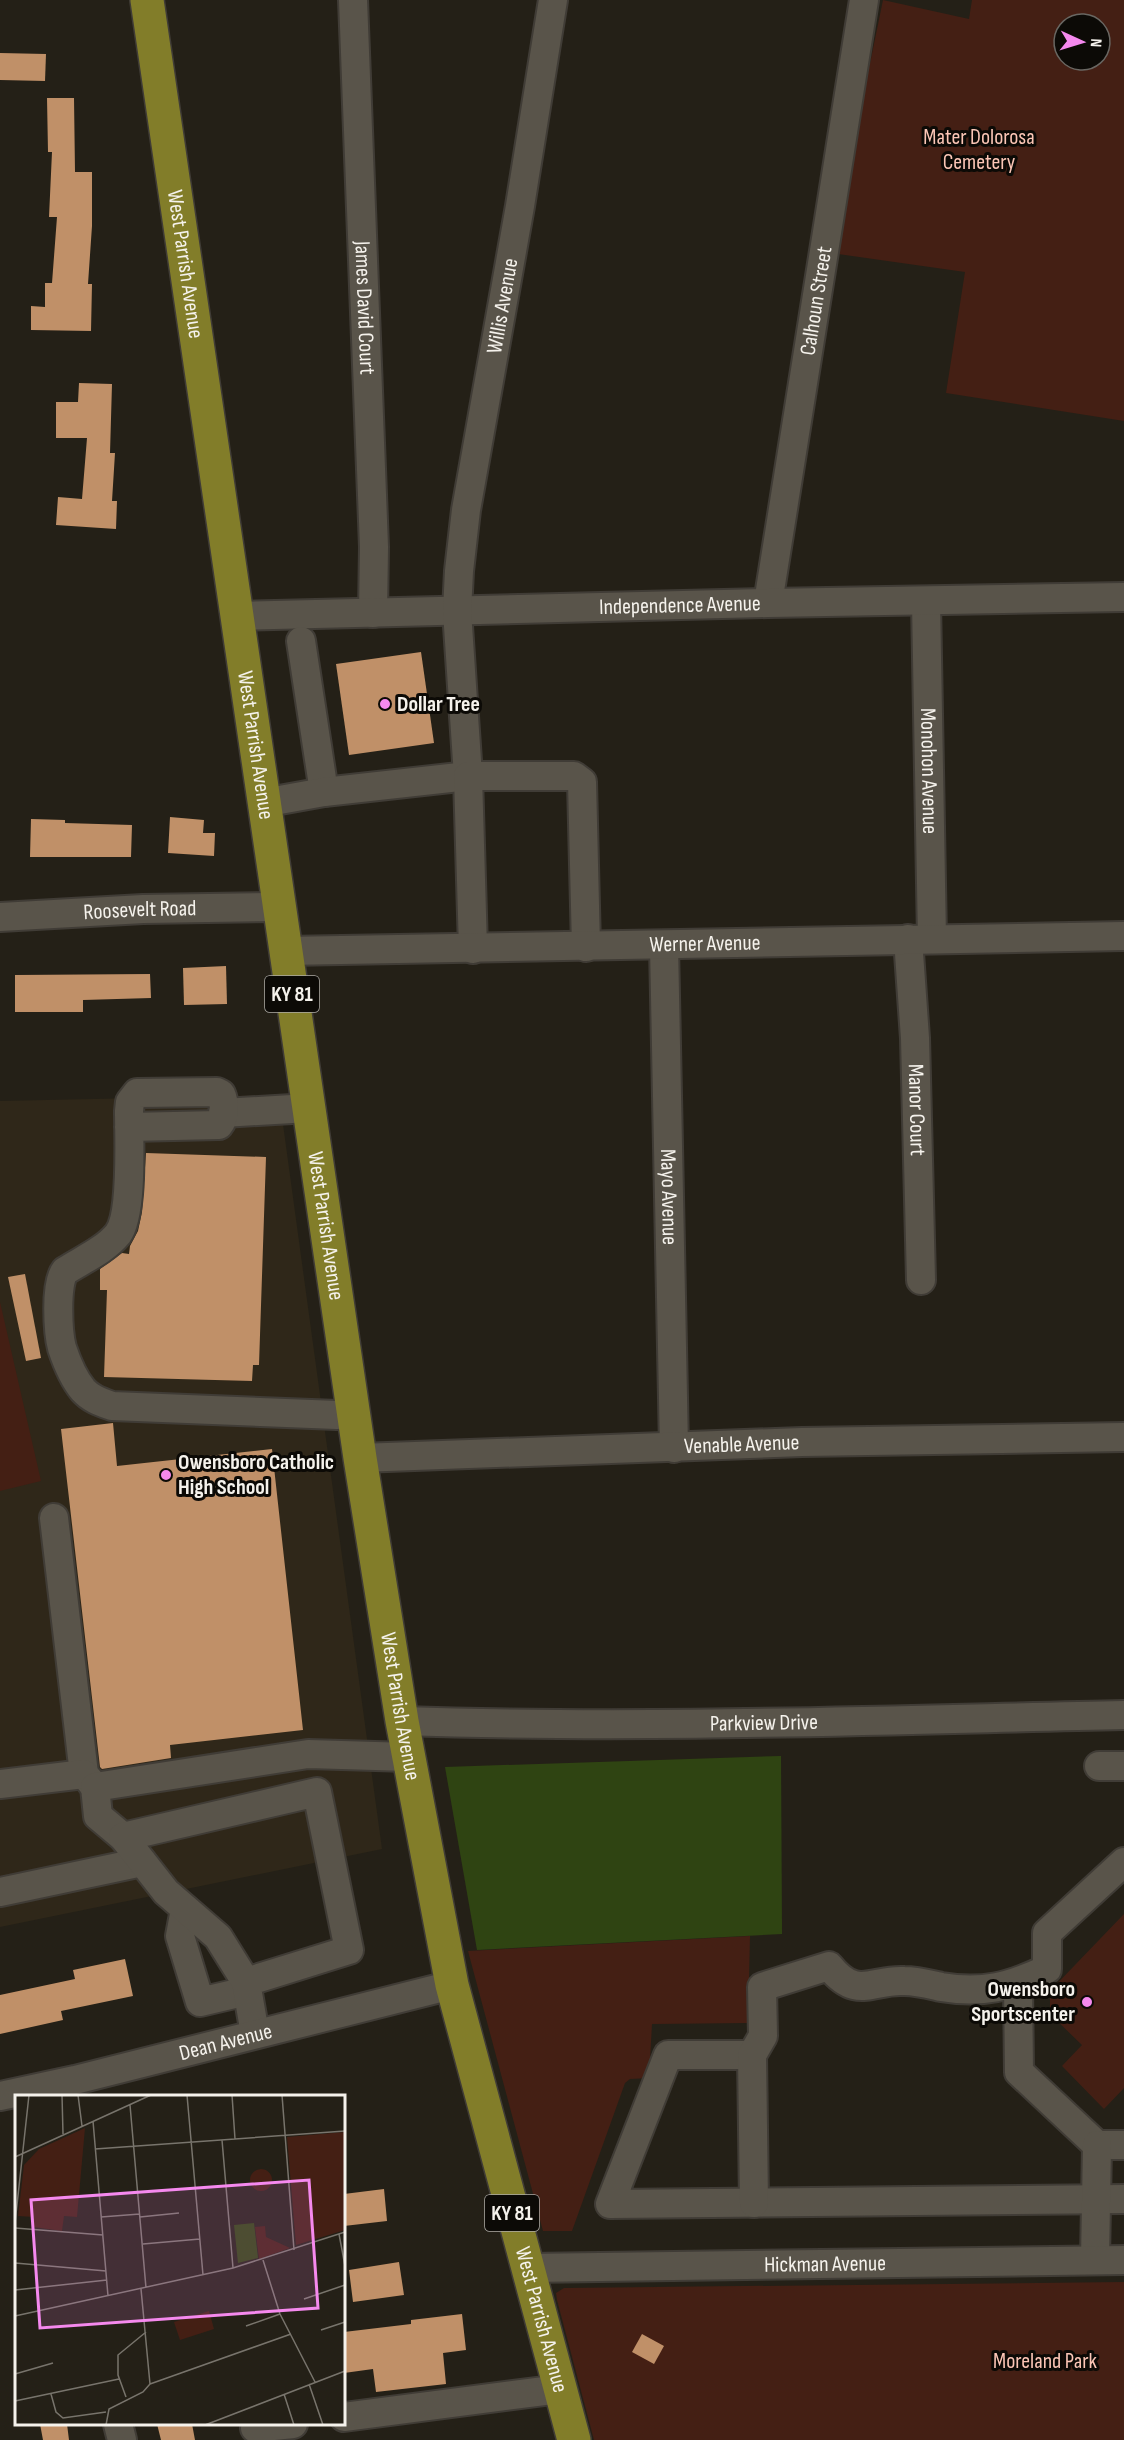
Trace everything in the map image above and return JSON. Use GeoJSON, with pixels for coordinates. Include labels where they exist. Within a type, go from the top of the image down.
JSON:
{"type":"FeatureCollection","features":[{"type":"Feature","properties":{"kind":"main road","name":"West Parrish Avenue"},"geometry":{"type":"LineString","coordinates":[[147,0],[360,1458],[402,1721],[452,1985],[574,2440]]}},
{"type":"Feature","properties":{"kind":"street","name":"James David Court"},"geometry":{"type":"LineString","coordinates":[[353,0],[374,547],[373,613]]}},
{"type":"Feature","properties":{"kind":"street","name":"Willis Avenue"},"geometry":{"type":"LineString","coordinates":[[473,948],[468,776],[457,612],[459,571],[466,510],[520,206],[553,0]]}},
{"type":"Feature","properties":{"kind":"street","name":"Calhoun Street"},"geometry":{"type":"LineString","coordinates":[[768,603],[864,0]]}},
{"type":"Feature","properties":{"kind":"street","name":"Independence Avenue"},"geometry":{"type":"LineString","coordinates":[[236,616],[1124,597]]}},
{"type":"Feature","properties":{"kind":"street","name":"Monohon Avenue"},"geometry":{"type":"LineString","coordinates":[[920,939],[926,601]]}},
{"type":"Feature","properties":{"kind":"street"},"geometry":{"type":"LineString","coordinates":[[301,641],[324,792]]}},
{"type":"Feature","properties":{"kind":"street"},"geometry":{"type":"LineString","coordinates":[[263,803],[324,792],[468,776],[574,776],[582,782],[586,947]]}},
{"type":"Feature","properties":{"kind":"street","name":"Roosevelt Road"},"geometry":{"type":"LineString","coordinates":[[0,917],[143,909],[279,907]]}},
{"type":"Feature","properties":{"kind":"street","name":"Werner Avenue"},"geometry":{"type":"LineString","coordinates":[[285,951],[1124,936]]}},
{"type":"Feature","properties":{"kind":"street","name":"Manor Court"},"geometry":{"type":"LineString","coordinates":[[920,939],[915,1038],[921,1280]]}},
{"type":"Feature","properties":{"kind":"street","name":"Mayo Avenue"},"geometry":{"type":"LineString","coordinates":[[664,945],[674,1448]]}},
{"type":"Feature","properties":{"kind":"street"},"geometry":{"type":"LineString","coordinates":[[309,1108],[223,1113],[223,1098],[217,1092],[137,1093],[130,1102],[126,1206],[119,1232],[110,1242],[61,1276],[58,1286],[62,1346],[72,1375],[84,1392],[112,1406],[337,1415],[354,1412]]}},
{"type":"Feature","properties":{"kind":"street","name":"Venable Avenue"},"geometry":{"type":"LineString","coordinates":[[360,1458],[802,1442],[1124,1437]]}},
{"type":"Feature","properties":{"kind":"street"},"geometry":{"type":"LineString","coordinates":[[54,1518],[90,1781],[98,1816],[123,1837],[166,1892],[218,1937],[246,1987],[255,2034]]}},
{"type":"Feature","properties":{"kind":"street","name":"Parkview Drive"},"geometry":{"type":"LineString","coordinates":[[402,1721],[520,1724],[1124,1715]]}},
{"type":"Feature","properties":{"kind":"street"},"geometry":{"type":"LineString","coordinates":[[0,1784],[90,1781],[308,1754],[409,1757]]}},
{"type":"Feature","properties":{"kind":"street"},"geometry":{"type":"LineString","coordinates":[[123,1837],[317,1792],[349,1950],[200,2002],[180,1936],[185,1909]]}},
{"type":"Feature","properties":{"kind":"street"},"geometry":{"type":"LineString","coordinates":[[0,1892],[142,1862]]}},
{"type":"Feature","properties":{"kind":"street"},"geometry":{"type":"LineString","coordinates":[[754,2203],[752,2055],[763,2036],[762,1987],[829,1966],[837,1976],[852,1984],[866,1987],[902,1980],[965,1989],[986,1989],[1018,1983],[1047,1969],[1047,1933],[1124,1862]]}},
{"type":"Feature","properties":{"kind":"street"},"geometry":{"type":"LineString","coordinates":[[1018,1983],[1019,2072],[1110,2145],[1096,2199],[1095,2260]]}},
{"type":"Feature","properties":{"kind":"street","name":"Dean Avenue"},"geometry":{"type":"LineString","coordinates":[[0,2096],[75,2080],[452,1985]]}},
{"type":"Feature","properties":{"kind":"street"},"geometry":{"type":"LineString","coordinates":[[752,2055],[668,2055],[610,2204],[1124,2199]]}},
{"type":"Feature","properties":{"kind":"street","name":"Hickman Avenue"},"geometry":{"type":"LineString","coordinates":[[527,2268],[1124,2260]]}},
{"type":"Feature","properties":{"kind":"street"},"geometry":{"type":"LineString","coordinates":[[345,2417],[560,2389]]}},
{"type":"Feature","properties":{"kind":"street"},"geometry":{"type":"LineString","coordinates":[[118,2425],[122,2440]]}},
{"type":"Feature","properties":{"kind":"street"},"geometry":{"type":"LineString","coordinates":[[256,2431],[288,2425]]}},
{"type":"Feature","properties":{"kind":"shaded area","name":"Owensboro Catholic High School"},"geometry":{"type":"Polygon","coordinates":[[[279,1095],[382,1849],[0,1927],[0,1101],[279,1095]]]}},
{"type":"Feature","properties":{"kind":"shaded area"},"geometry":{"type":"Polygon","coordinates":[[[781,1756],[782,1934],[477,1950],[445,1767],[781,1756]]]}},
{"type":"Feature","properties":{"kind":"green space","name":"Mater Dolorosa Cemetery"},"geometry":{"type":"Polygon","coordinates":[[[883,0],[969,19],[972,0],[1124,0],[1124,421],[946,393],[965,272],[831,253],[883,0]]]}},
{"type":"Feature","properties":{"kind":"green space"},"geometry":{"type":"Polygon","coordinates":[[[0,1302],[41,1481],[0,1491],[0,1302]]]}},
{"type":"Feature","properties":{"kind":"green space","name":"Owensboro Sportscenter"},"geometry":{"type":"Polygon","coordinates":[[[1124,1914],[1124,2088],[1104,2109],[1062,2066],[1082,2045],[1050,2014],[1050,1991],[1124,1914]]]}},
{"type":"Feature","properties":{"kind":"green space"},"geometry":{"type":"Polygon","coordinates":[[[750,1936],[748,2023],[652,2024],[649,2078],[630,2079],[625,2083],[572,2231],[543,2231],[468,1951],[750,1936]]]}},
{"type":"Feature","properties":{"kind":"green space","name":"Moreland Park"},"geometry":{"type":"Polygon","coordinates":[[[1124,2282],[1124,2440],[594,2440],[556,2293],[564,2288],[1124,2282]]]}},
{"type":"Feature","properties":{"kind":"building"},"geometry":{"type":"Polygon","coordinates":[[[0,53],[46,54],[45,81],[0,80],[0,53]]]}},
{"type":"Feature","properties":{"kind":"building"},"geometry":{"type":"Polygon","coordinates":[[[47,98],[74,98],[75,172],[92,172],[92,226],[88,284],[92,284],[91,331],[31,330],[31,306],[45,307],[45,283],[52,283],[57,217],[49,217],[52,152],[48,152],[47,98]]]}},
{"type":"Feature","properties":{"kind":"building"},"geometry":{"type":"Polygon","coordinates":[[[79,383],[112,384],[110,453],[115,453],[112,501],[117,501],[116,529],[56,525],[58,497],[82,499],[87,438],[56,438],[56,402],[78,402],[79,383]]]}},
{"type":"Feature","properties":{"kind":"building","name":"Dollar Tree"},"geometry":{"type":"Polygon","coordinates":[[[421,652],[434,743],[349,755],[336,664],[421,652]]]}},
{"type":"Feature","properties":{"kind":"building"},"geometry":{"type":"Polygon","coordinates":[[[170,817],[204,820],[203,833],[215,833],[214,856],[168,853],[170,817]]]}},
{"type":"Feature","properties":{"kind":"building"},"geometry":{"type":"Polygon","coordinates":[[[31,819],[65,820],[65,823],[132,825],[131,857],[30,857],[31,819]]]}},
{"type":"Feature","properties":{"kind":"building"},"geometry":{"type":"Polygon","coordinates":[[[226,966],[227,1004],[184,1005],[183,968],[226,966]]]}},
{"type":"Feature","properties":{"kind":"building"},"geometry":{"type":"Polygon","coordinates":[[[150,974],[151,998],[83,1000],[83,1012],[15,1012],[15,975],[150,974]]]}},
{"type":"Feature","properties":{"kind":"building"},"geometry":{"type":"Polygon","coordinates":[[[146,1153],[266,1157],[259,1365],[253,1365],[252,1381],[104,1377],[107,1290],[100,1290],[100,1269],[122,1253],[129,1254],[142,1212],[146,1153]]]}},
{"type":"Feature","properties":{"kind":"building"},"geometry":{"type":"Polygon","coordinates":[[[25,1274],[41,1358],[26,1361],[8,1277],[25,1274]]]}},
{"type":"Feature","properties":{"kind":"building"},"geometry":{"type":"Polygon","coordinates":[[[113,1423],[117,1466],[272,1449],[303,1730],[170,1745],[171,1758],[102,1769],[100,1767],[61,1429],[113,1423]]]}},
{"type":"Feature","properties":{"kind":"building"},"geometry":{"type":"Polygon","coordinates":[[[125,1959],[133,1996],[61,2011],[63,2020],[0,2034],[0,1995],[75,1979],[73,1970],[125,1959]]]}},
{"type":"Feature","properties":{"kind":"building"},"geometry":{"type":"Polygon","coordinates":[[[384,2189],[387,2221],[345,2226],[345,2194],[384,2189]]]}},
{"type":"Feature","properties":{"kind":"building"},"geometry":{"type":"Polygon","coordinates":[[[399,2262],[404,2295],[353,2302],[349,2270],[399,2262]]]}},
{"type":"Feature","properties":{"kind":"building"},"geometry":{"type":"Polygon","coordinates":[[[462,2314],[466,2350],[443,2353],[446,2384],[376,2392],[373,2369],[345,2373],[345,2332],[411,2324],[411,2320],[462,2314]]]}},
{"type":"Feature","properties":{"kind":"building"},"geometry":{"type":"Polygon","coordinates":[[[642,2334],[664,2346],[654,2364],[632,2352],[642,2334]]]}},
{"type":"Feature","properties":{"kind":"building"},"geometry":{"type":"Polygon","coordinates":[[[40,2425],[67,2425],[69,2440],[43,2440],[40,2425]]]}},
{"type":"Feature","properties":{"kind":"building"},"geometry":{"type":"Polygon","coordinates":[[[157,2425],[192,2425],[195,2440],[161,2440],[157,2425]]]}},
{"type":"Feature","properties":{"kind":"place","name":"Dollar Tree"},"geometry":{"type":"Point","coordinates":[385,704]}},
{"type":"Feature","properties":{"kind":"place","name":"Owensboro Catholic High School"},"geometry":{"type":"Point","coordinates":[166,1475]}},
{"type":"Feature","properties":{"kind":"place","name":"Owensboro Sportscenter"},"geometry":{"type":"Point","coordinates":[1087,2002]}}]}
